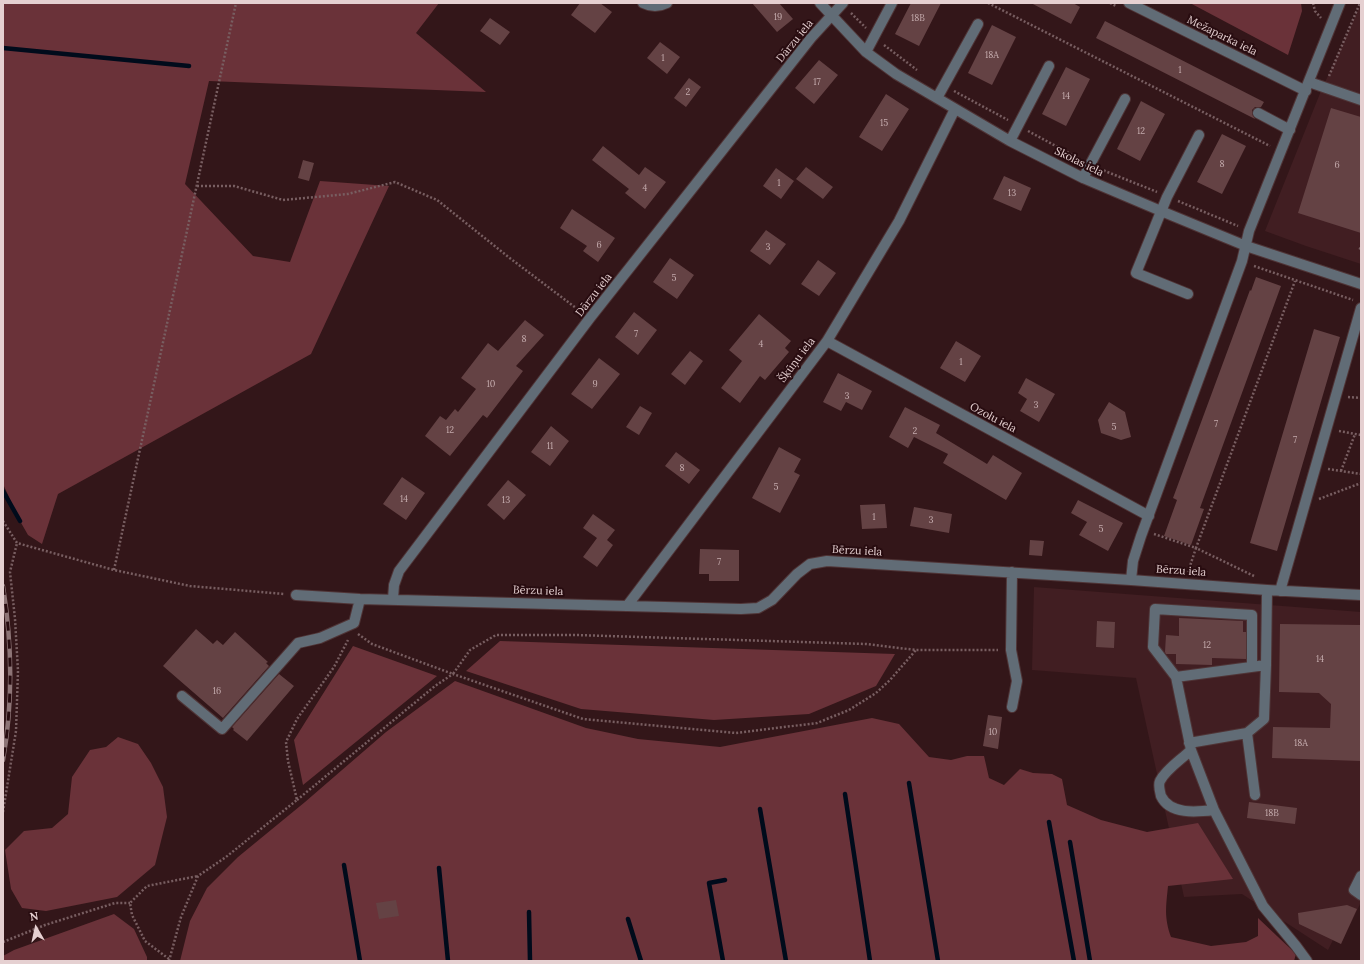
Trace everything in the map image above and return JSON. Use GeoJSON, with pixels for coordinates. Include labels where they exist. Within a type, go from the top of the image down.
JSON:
{"type":"FeatureCollection","features":[{"type":"Feature","properties":{"kind":"street"},"geometry":{"type":"LineString","coordinates":[[643,3],[649,6],[661,6],[667,3]]}},
{"type":"Feature","properties":{"kind":"street","name":"Skolas iela"},"geometry":{"type":"LineString","coordinates":[[820,3],[866,52],[896,74],[1010,141],[1083,178],[1246,246],[1361,284]]}},
{"type":"Feature","properties":{"kind":"street","name":"Dārzu iela"},"geometry":{"type":"LineString","coordinates":[[393,599],[394,585],[398,571],[590,318],[811,38],[843,3]]}},
{"type":"Feature","properties":{"kind":"street"},"geometry":{"type":"LineString","coordinates":[[866,52],[875,38],[892,3]]}},
{"type":"Feature","properties":{"kind":"street","name":"Mežaparka iela"},"geometry":{"type":"LineString","coordinates":[[1128,3],[1307,86],[1324,87],[1361,100]]}},
{"type":"Feature","properties":{"kind":"street"},"geometry":{"type":"LineString","coordinates":[[1131,580],[1133,561],[1242,261],[1249,231],[1340,3]]}},
{"type":"Feature","properties":{"kind":"street"},"geometry":{"type":"LineString","coordinates":[[936,98],[978,24]]}},
{"type":"Feature","properties":{"kind":"street"},"geometry":{"type":"LineString","coordinates":[[1010,141],[1050,66]]}},
{"type":"Feature","properties":{"kind":"street"},"geometry":{"type":"LineString","coordinates":[[1083,178],[1125,99]]}},
{"type":"Feature","properties":{"kind":"street","name":"Šķūņu iela"},"geometry":{"type":"LineString","coordinates":[[627,606],[826,341],[899,221],[955,108]]}},
{"type":"Feature","properties":{"kind":"street"},"geometry":{"type":"LineString","coordinates":[[1258,112],[1290,130]]}},
{"type":"Feature","properties":{"kind":"street"},"geometry":{"type":"LineString","coordinates":[[1188,294],[1136,273],[1161,211],[1200,135]]}},
{"type":"Feature","properties":{"kind":"street"},"geometry":{"type":"LineString","coordinates":[[1280,591],[1361,308]]}},
{"type":"Feature","properties":{"kind":"street","name":"Ozolu iela"},"geometry":{"type":"LineString","coordinates":[[826,341],[1149,516]]}},
{"type":"Feature","properties":{"kind":"street","name":"Bērzu iela"},"geometry":{"type":"LineString","coordinates":[[296,595],[627,606],[741,609],[758,608],[772,600],[797,574],[810,564],[827,561],[1361,595]]}},
{"type":"Feature","properties":{"kind":"street"},"geometry":{"type":"LineString","coordinates":[[1012,572],[1011,650],[1016,681],[1012,707]]}},
{"type":"Feature","properties":{"kind":"street"},"geometry":{"type":"LineString","coordinates":[[1214,810],[1198,812],[1177,809],[1165,803],[1160,793],[1159,783],[1190,747],[1247,733],[1264,720],[1267,590]]}},
{"type":"Feature","properties":{"kind":"street"},"geometry":{"type":"LineString","coordinates":[[182,696],[222,729],[298,643],[320,638],[354,627],[360,598]]}},
{"type":"Feature","properties":{"kind":"street"},"geometry":{"type":"LineString","coordinates":[[1252,667],[1252,615],[1156,609],[1154,647],[1176,677],[1190,747],[1214,810],[1263,906],[1307,961]]}},
{"type":"Feature","properties":{"kind":"street"},"geometry":{"type":"LineString","coordinates":[[1176,677],[1266,665]]}},
{"type":"Feature","properties":{"kind":"street"},"geometry":{"type":"LineString","coordinates":[[1247,733],[1255,795]]}},
{"type":"Feature","properties":{"kind":"street"},"geometry":{"type":"LineString","coordinates":[[1361,876],[1354,890],[1361,895]]}},
{"type":"Feature","properties":{"kind":"path"},"geometry":{"type":"LineString","coordinates":[[114,570],[236,3]]}},
{"type":"Feature","properties":{"kind":"path"},"geometry":{"type":"LineString","coordinates":[[988,3],[1271,147],[1280,124]]}},
{"type":"Feature","properties":{"kind":"path"},"geometry":{"type":"LineString","coordinates":[[1110,3],[1118,7]]}},
{"type":"Feature","properties":{"kind":"path"},"geometry":{"type":"LineString","coordinates":[[1324,87],[1360,3]]}},
{"type":"Feature","properties":{"kind":"path"},"geometry":{"type":"LineString","coordinates":[[196,186],[234,186],[283,200],[348,194],[395,182],[437,200],[590,318]]}},
{"type":"Feature","properties":{"kind":"path"},"geometry":{"type":"LineString","coordinates":[[1239,227],[1242,220]]}},
{"type":"Feature","properties":{"kind":"path"},"geometry":{"type":"LineString","coordinates":[[1242,261],[1295,281],[1354,300]]}},
{"type":"Feature","properties":{"kind":"path"},"geometry":{"type":"LineString","coordinates":[[1184,584],[1295,281]]}},
{"type":"Feature","properties":{"kind":"path"},"geometry":{"type":"LineString","coordinates":[[1327,429],[1361,435]]}},
{"type":"Feature","properties":{"kind":"path"},"geometry":{"type":"LineString","coordinates":[[1342,471],[1356,434]]}},
{"type":"Feature","properties":{"kind":"path"},"geometry":{"type":"LineString","coordinates":[[1316,468],[1361,474]]}},
{"type":"Feature","properties":{"kind":"path"},"geometry":{"type":"LineString","coordinates":[[1306,500],[1316,500],[1361,482]]}},
{"type":"Feature","properties":{"kind":"path"},"geometry":{"type":"LineString","coordinates":[[3,521],[17,543],[114,570],[190,586],[296,595]]}},
{"type":"Feature","properties":{"kind":"path"},"geometry":{"type":"LineString","coordinates":[[1144,530],[1196,548],[1254,575],[1267,590]]}},
{"type":"Feature","properties":{"kind":"path"},"geometry":{"type":"LineString","coordinates":[[3,812],[16,731],[18,671],[10,572],[17,543]]}},
{"type":"Feature","properties":{"kind":"path"},"geometry":{"type":"LineString","coordinates":[[298,800],[288,761],[286,742],[297,719],[334,668],[354,627],[372,644],[583,719],[736,733],[817,723],[849,710],[876,693],[890,680],[916,650]]}},
{"type":"Feature","properties":{"kind":"path"},"geometry":{"type":"LineString","coordinates":[[3,942],[45,924],[115,903],[130,903],[147,886],[198,876],[226,857],[298,800],[435,686],[454,674],[470,650],[496,635],[576,635],[866,644],[916,650],[1011,650]]}},
{"type":"Feature","properties":{"kind":"path"},"geometry":{"type":"LineString","coordinates":[[130,903],[132,915],[145,941],[169,960],[181,917],[198,876]]}},
{"type":"Feature","properties":{"kind":"shaded area"},"geometry":{"type":"Polygon","coordinates":[[[3,3],[439,3],[416,33],[486,92],[209,81],[185,184],[253,256],[290,262],[320,181],[389,186],[311,354],[58,494],[42,544],[28,535],[3,484],[3,3]]]}},
{"type":"Feature","properties":{"kind":"shaded area"},"geometry":{"type":"Polygon","coordinates":[[[1190,3],[1301,3],[1302,11],[1288,55],[1190,3]]]}},
{"type":"Feature","properties":{"kind":"shaded area"},"geometry":{"type":"Polygon","coordinates":[[[1361,4],[1361,264],[1265,231],[1321,91],[1361,4]]]}},
{"type":"Feature","properties":{"kind":"shaded area"},"geometry":{"type":"Polygon","coordinates":[[[1034,587],[1361,612],[1361,902],[1341,944],[1333,940],[1328,950],[1242,894],[1184,897],[1136,678],[1032,670],[1034,587]]]}},
{"type":"Feature","properties":{"kind":"shaded area"},"geometry":{"type":"Polygon","coordinates":[[[500,641],[895,654],[876,686],[809,714],[714,720],[581,709],[466,671],[500,641]]]}},
{"type":"Feature","properties":{"kind":"shaded area"},"geometry":{"type":"Polygon","coordinates":[[[353,646],[437,676],[303,785],[294,740],[353,646]]]}},
{"type":"Feature","properties":{"kind":"shaded area"},"geometry":{"type":"Polygon","coordinates":[[[455,681],[586,728],[638,739],[720,747],[872,718],[899,724],[929,757],[951,760],[967,756],[984,756],[989,778],[1004,785],[1020,769],[1033,773],[1052,774],[1062,779],[1067,805],[1101,820],[1147,832],[1198,823],[1233,879],[1168,886],[1166,918],[1171,937],[1211,946],[1246,942],[1258,936],[1258,918],[1296,954],[1294,961],[180,961],[190,921],[207,888],[238,857],[305,802],[386,732],[455,681]]]}},
{"type":"Feature","properties":{"kind":"shaded area"},"geometry":{"type":"Polygon","coordinates":[[[118,737],[138,744],[151,763],[163,787],[167,817],[155,865],[117,897],[46,911],[22,908],[11,889],[5,850],[24,831],[52,828],[68,814],[72,777],[90,750],[106,747],[118,737]]]}},
{"type":"Feature","properties":{"kind":"shaded area"},"geometry":{"type":"Polygon","coordinates":[[[114,914],[134,929],[147,957],[147,961],[3,961],[3,956],[14,950],[114,914]]]}},
{"type":"Feature","properties":{"kind":"building"},"geometry":{"type":"Polygon","coordinates":[[[580,3],[600,3],[612,12],[595,33],[571,15],[580,3]]]}},
{"type":"Feature","properties":{"kind":"building"},"geometry":{"type":"Polygon","coordinates":[[[752,3],[779,3],[793,19],[777,32],[752,3]]]}},
{"type":"Feature","properties":{"kind":"building"},"geometry":{"type":"Polygon","coordinates":[[[911,3],[941,3],[919,46],[895,34],[911,3]]]}},
{"type":"Feature","properties":{"kind":"building"},"geometry":{"type":"Polygon","coordinates":[[[1031,3],[1073,3],[1080,7],[1071,24],[1031,3]]]}},
{"type":"Feature","properties":{"kind":"building"},"geometry":{"type":"Polygon","coordinates":[[[490,18],[510,32],[500,45],[480,31],[490,18]]]}},
{"type":"Feature","properties":{"kind":"building"},"geometry":{"type":"Polygon","coordinates":[[[1105,21],[1264,102],[1261,107],[1255,107],[1252,110],[1252,114],[1255,119],[1096,38],[1105,21]]]}},
{"type":"Feature","properties":{"kind":"building"},"geometry":{"type":"Polygon","coordinates":[[[992,25],[1016,37],[992,85],[968,73],[992,25]]]}},
{"type":"Feature","properties":{"kind":"building"},"geometry":{"type":"Polygon","coordinates":[[[660,42],[680,57],[667,74],[647,58],[660,42]]]}},
{"type":"Feature","properties":{"kind":"building"},"geometry":{"type":"Polygon","coordinates":[[[819,60],[838,75],[814,104],[795,88],[819,60]]]}},
{"type":"Feature","properties":{"kind":"building"},"geometry":{"type":"Polygon","coordinates":[[[1066,67],[1090,79],[1066,126],[1042,114],[1066,67]]]}},
{"type":"Feature","properties":{"kind":"building"},"geometry":{"type":"Polygon","coordinates":[[[689,78],[701,87],[686,107],[674,98],[689,78]]]}},
{"type":"Feature","properties":{"kind":"building"},"geometry":{"type":"Polygon","coordinates":[[[886,94],[909,109],[882,151],[859,137],[886,94]]]}},
{"type":"Feature","properties":{"kind":"building"},"geometry":{"type":"Polygon","coordinates":[[[1141,101],[1165,114],[1140,161],[1117,149],[1141,101]]]}},
{"type":"Feature","properties":{"kind":"building"},"geometry":{"type":"Polygon","coordinates":[[[1331,108],[1361,117],[1361,233],[1298,213],[1331,108]]]}},
{"type":"Feature","properties":{"kind":"building"},"geometry":{"type":"Polygon","coordinates":[[[1222,134],[1246,146],[1222,194],[1197,182],[1222,134]]]}},
{"type":"Feature","properties":{"kind":"building"},"geometry":{"type":"Polygon","coordinates":[[[603,146],[639,175],[645,167],[666,182],[645,209],[625,193],[629,189],[592,160],[603,146]]]}},
{"type":"Feature","properties":{"kind":"building"},"geometry":{"type":"Polygon","coordinates":[[[303,160],[314,163],[309,181],[298,178],[303,160]]]}},
{"type":"Feature","properties":{"kind":"building"},"geometry":{"type":"Polygon","coordinates":[[[806,167],[833,187],[823,199],[796,179],[806,167]]]}},
{"type":"Feature","properties":{"kind":"building"},"geometry":{"type":"Polygon","coordinates":[[[776,168],[794,181],[781,199],[763,186],[776,168]]]}},
{"type":"Feature","properties":{"kind":"building"},"geometry":{"type":"Polygon","coordinates":[[[1004,176],[1031,188],[1021,211],[993,199],[1004,176]]]}},
{"type":"Feature","properties":{"kind":"building"},"geometry":{"type":"Polygon","coordinates":[[[572,209],[615,238],[598,262],[583,251],[587,246],[560,228],[572,209]]]}},
{"type":"Feature","properties":{"kind":"building"},"geometry":{"type":"Polygon","coordinates":[[[766,230],[786,244],[770,265],[750,251],[766,230]]]}},
{"type":"Feature","properties":{"kind":"building"},"geometry":{"type":"Polygon","coordinates":[[[670,258],[694,275],[677,299],[653,282],[670,258]]]}},
{"type":"Feature","properties":{"kind":"building"},"geometry":{"type":"Polygon","coordinates":[[[818,260],[836,273],[819,296],[801,284],[818,260]]]}},
{"type":"Feature","properties":{"kind":"building"},"geometry":{"type":"Polygon","coordinates":[[[1256,277],[1281,286],[1200,508],[1204,509],[1191,545],[1164,536],[1177,500],[1173,498],[1256,277]]]}},
{"type":"Feature","properties":{"kind":"building"},"geometry":{"type":"Polygon","coordinates":[[[634,312],[657,330],[638,355],[615,337],[634,312]]]}},
{"type":"Feature","properties":{"kind":"building"},"geometry":{"type":"Polygon","coordinates":[[[759,314],[791,341],[785,348],[789,352],[765,380],[760,376],[740,403],[721,388],[742,361],[729,350],[759,314]]]}},
{"type":"Feature","properties":{"kind":"building"},"geometry":{"type":"Polygon","coordinates":[[[525,320],[544,335],[516,366],[523,371],[487,418],[483,415],[450,456],[425,436],[440,416],[446,420],[455,409],[458,412],[476,389],[461,378],[488,343],[498,351],[525,320]]]}},
{"type":"Feature","properties":{"kind":"building"},"geometry":{"type":"Polygon","coordinates":[[[1314,329],[1340,337],[1277,551],[1250,543],[1314,329]]]}},
{"type":"Feature","properties":{"kind":"building"},"geometry":{"type":"Polygon","coordinates":[[[956,341],[981,356],[965,382],[940,368],[956,341]]]}},
{"type":"Feature","properties":{"kind":"building"},"geometry":{"type":"Polygon","coordinates":[[[690,351],[703,361],[685,385],[671,374],[690,351]]]}},
{"type":"Feature","properties":{"kind":"building"},"geometry":{"type":"Polygon","coordinates":[[[599,358],[620,374],[592,409],[571,394],[599,358]]]}},
{"type":"Feature","properties":{"kind":"building"},"geometry":{"type":"Polygon","coordinates":[[[838,373],[872,391],[862,410],[846,402],[841,411],[823,402],[838,373]]]}},
{"type":"Feature","properties":{"kind":"building"},"geometry":{"type":"Polygon","coordinates":[[[1026,378],[1055,394],[1039,422],[1020,411],[1027,399],[1018,393],[1026,378]]]}},
{"type":"Feature","properties":{"kind":"building"},"geometry":{"type":"Polygon","coordinates":[[[1109,402],[1125,412],[1131,437],[1121,440],[1101,433],[1098,420],[1109,402]]]}},
{"type":"Feature","properties":{"kind":"building"},"geometry":{"type":"Polygon","coordinates":[[[640,406],[652,413],[639,435],[626,427],[640,406]]]}},
{"type":"Feature","properties":{"kind":"building"},"geometry":{"type":"Polygon","coordinates":[[[905,407],[940,425],[936,433],[987,464],[993,455],[1022,473],[1006,500],[943,463],[948,454],[914,437],[908,448],[889,437],[905,407]]]}},
{"type":"Feature","properties":{"kind":"building"},"geometry":{"type":"Polygon","coordinates":[[[551,426],[569,441],[550,466],[531,452],[551,426]]]}},
{"type":"Feature","properties":{"kind":"building"},"geometry":{"type":"Polygon","coordinates":[[[779,447],[801,459],[794,472],[800,475],[780,513],[752,498],[779,447]]]}},
{"type":"Feature","properties":{"kind":"building"},"geometry":{"type":"Polygon","coordinates":[[[676,452],[700,470],[689,484],[665,466],[676,452]]]}},
{"type":"Feature","properties":{"kind":"building"},"geometry":{"type":"Polygon","coordinates":[[[402,477],[425,493],[406,520],[383,504],[402,477]]]}},
{"type":"Feature","properties":{"kind":"building"},"geometry":{"type":"Polygon","coordinates":[[[508,480],[526,495],[504,520],[487,505],[508,480]]]}},
{"type":"Feature","properties":{"kind":"building"},"geometry":{"type":"Polygon","coordinates":[[[1078,500],[1123,523],[1108,551],[1079,535],[1087,522],[1071,513],[1078,500]]]}},
{"type":"Feature","properties":{"kind":"building"},"geometry":{"type":"Polygon","coordinates":[[[885,504],[887,528],[862,529],[860,505],[885,504]]]}},
{"type":"Feature","properties":{"kind":"building"},"geometry":{"type":"Polygon","coordinates":[[[914,507],[952,514],[949,533],[910,526],[914,507]]]}},
{"type":"Feature","properties":{"kind":"building"},"geometry":{"type":"Polygon","coordinates":[[[593,514],[615,530],[607,540],[613,545],[597,567],[583,557],[597,538],[583,528],[593,514]]]}},
{"type":"Feature","properties":{"kind":"building"},"geometry":{"type":"Polygon","coordinates":[[[1030,540],[1044,541],[1042,556],[1029,555],[1030,540]]]}},
{"type":"Feature","properties":{"kind":"building"},"geometry":{"type":"Polygon","coordinates":[[[700,549],[739,550],[739,581],[709,581],[709,574],[699,574],[700,549]]]}},
{"type":"Feature","properties":{"kind":"building"},"geometry":{"type":"Polygon","coordinates":[[[1179,618],[1243,621],[1243,632],[1246,632],[1246,659],[1212,658],[1212,665],[1176,664],[1176,654],[1166,654],[1165,652],[1166,635],[1179,636],[1179,618]]]}},
{"type":"Feature","properties":{"kind":"building"},"geometry":{"type":"Polygon","coordinates":[[[1097,621],[1115,622],[1114,648],[1096,647],[1097,621]]]}},
{"type":"Feature","properties":{"kind":"building"},"geometry":{"type":"Polygon","coordinates":[[[1280,624],[1361,625],[1361,761],[1272,758],[1273,727],[1330,728],[1331,704],[1319,693],[1279,692],[1280,624]]]}},
{"type":"Feature","properties":{"kind":"building"},"geometry":{"type":"Polygon","coordinates":[[[196,629],[213,644],[217,640],[223,645],[235,632],[268,662],[266,663],[269,666],[223,718],[163,666],[196,629]]]}},
{"type":"Feature","properties":{"kind":"building"},"geometry":{"type":"Polygon","coordinates":[[[279,674],[294,686],[247,741],[233,730],[234,729],[232,727],[279,674]]]}},
{"type":"Feature","properties":{"kind":"building"},"geometry":{"type":"Polygon","coordinates":[[[988,715],[1002,717],[998,749],[983,746],[988,715]]]}},
{"type":"Feature","properties":{"kind":"building"},"geometry":{"type":"Polygon","coordinates":[[[1249,802],[1297,808],[1295,824],[1247,818],[1249,802]]]}},
{"type":"Feature","properties":{"kind":"building"},"geometry":{"type":"Polygon","coordinates":[[[396,900],[399,916],[379,919],[376,903],[396,900]]]}},
{"type":"Feature","properties":{"kind":"building"},"geometry":{"type":"Polygon","coordinates":[[[1347,905],[1357,909],[1341,944],[1299,924],[1298,913],[1347,905]]]}},
{"type":"Feature","properties":{"kind":"waterway"},"geometry":{"type":"LineString","coordinates":[[3,48],[189,66]]}},
{"type":"Feature","properties":{"kind":"waterway"},"geometry":{"type":"LineString","coordinates":[[3,491],[20,521]]}},
{"type":"Feature","properties":{"kind":"waterway"},"geometry":{"type":"LineString","coordinates":[[909,783],[938,961]]}},
{"type":"Feature","properties":{"kind":"waterway"},"geometry":{"type":"LineString","coordinates":[[845,794],[870,961]]}},
{"type":"Feature","properties":{"kind":"waterway"},"geometry":{"type":"LineString","coordinates":[[760,809],[786,961]]}},
{"type":"Feature","properties":{"kind":"waterway"},"geometry":{"type":"LineString","coordinates":[[1049,822],[1074,961]]}},
{"type":"Feature","properties":{"kind":"waterway"},"geometry":{"type":"LineString","coordinates":[[1070,842],[1090,961]]}},
{"type":"Feature","properties":{"kind":"waterway"},"geometry":{"type":"LineString","coordinates":[[344,865],[360,961]]}},
{"type":"Feature","properties":{"kind":"waterway"},"geometry":{"type":"LineString","coordinates":[[439,868],[448,961]]}},
{"type":"Feature","properties":{"kind":"waterway"},"geometry":{"type":"LineString","coordinates":[[723,961],[709,883],[725,880]]}},
{"type":"Feature","properties":{"kind":"waterway"},"geometry":{"type":"LineString","coordinates":[[529,912],[530,961]]}},
{"type":"Feature","properties":{"kind":"waterway"},"geometry":{"type":"LineString","coordinates":[[628,919],[641,961]]}},
{"type":"Feature","properties":{"kind":"railway"},"geometry":{"type":"LineString","coordinates":[[3,586],[10,651],[10,695],[3,760]]}}]}
